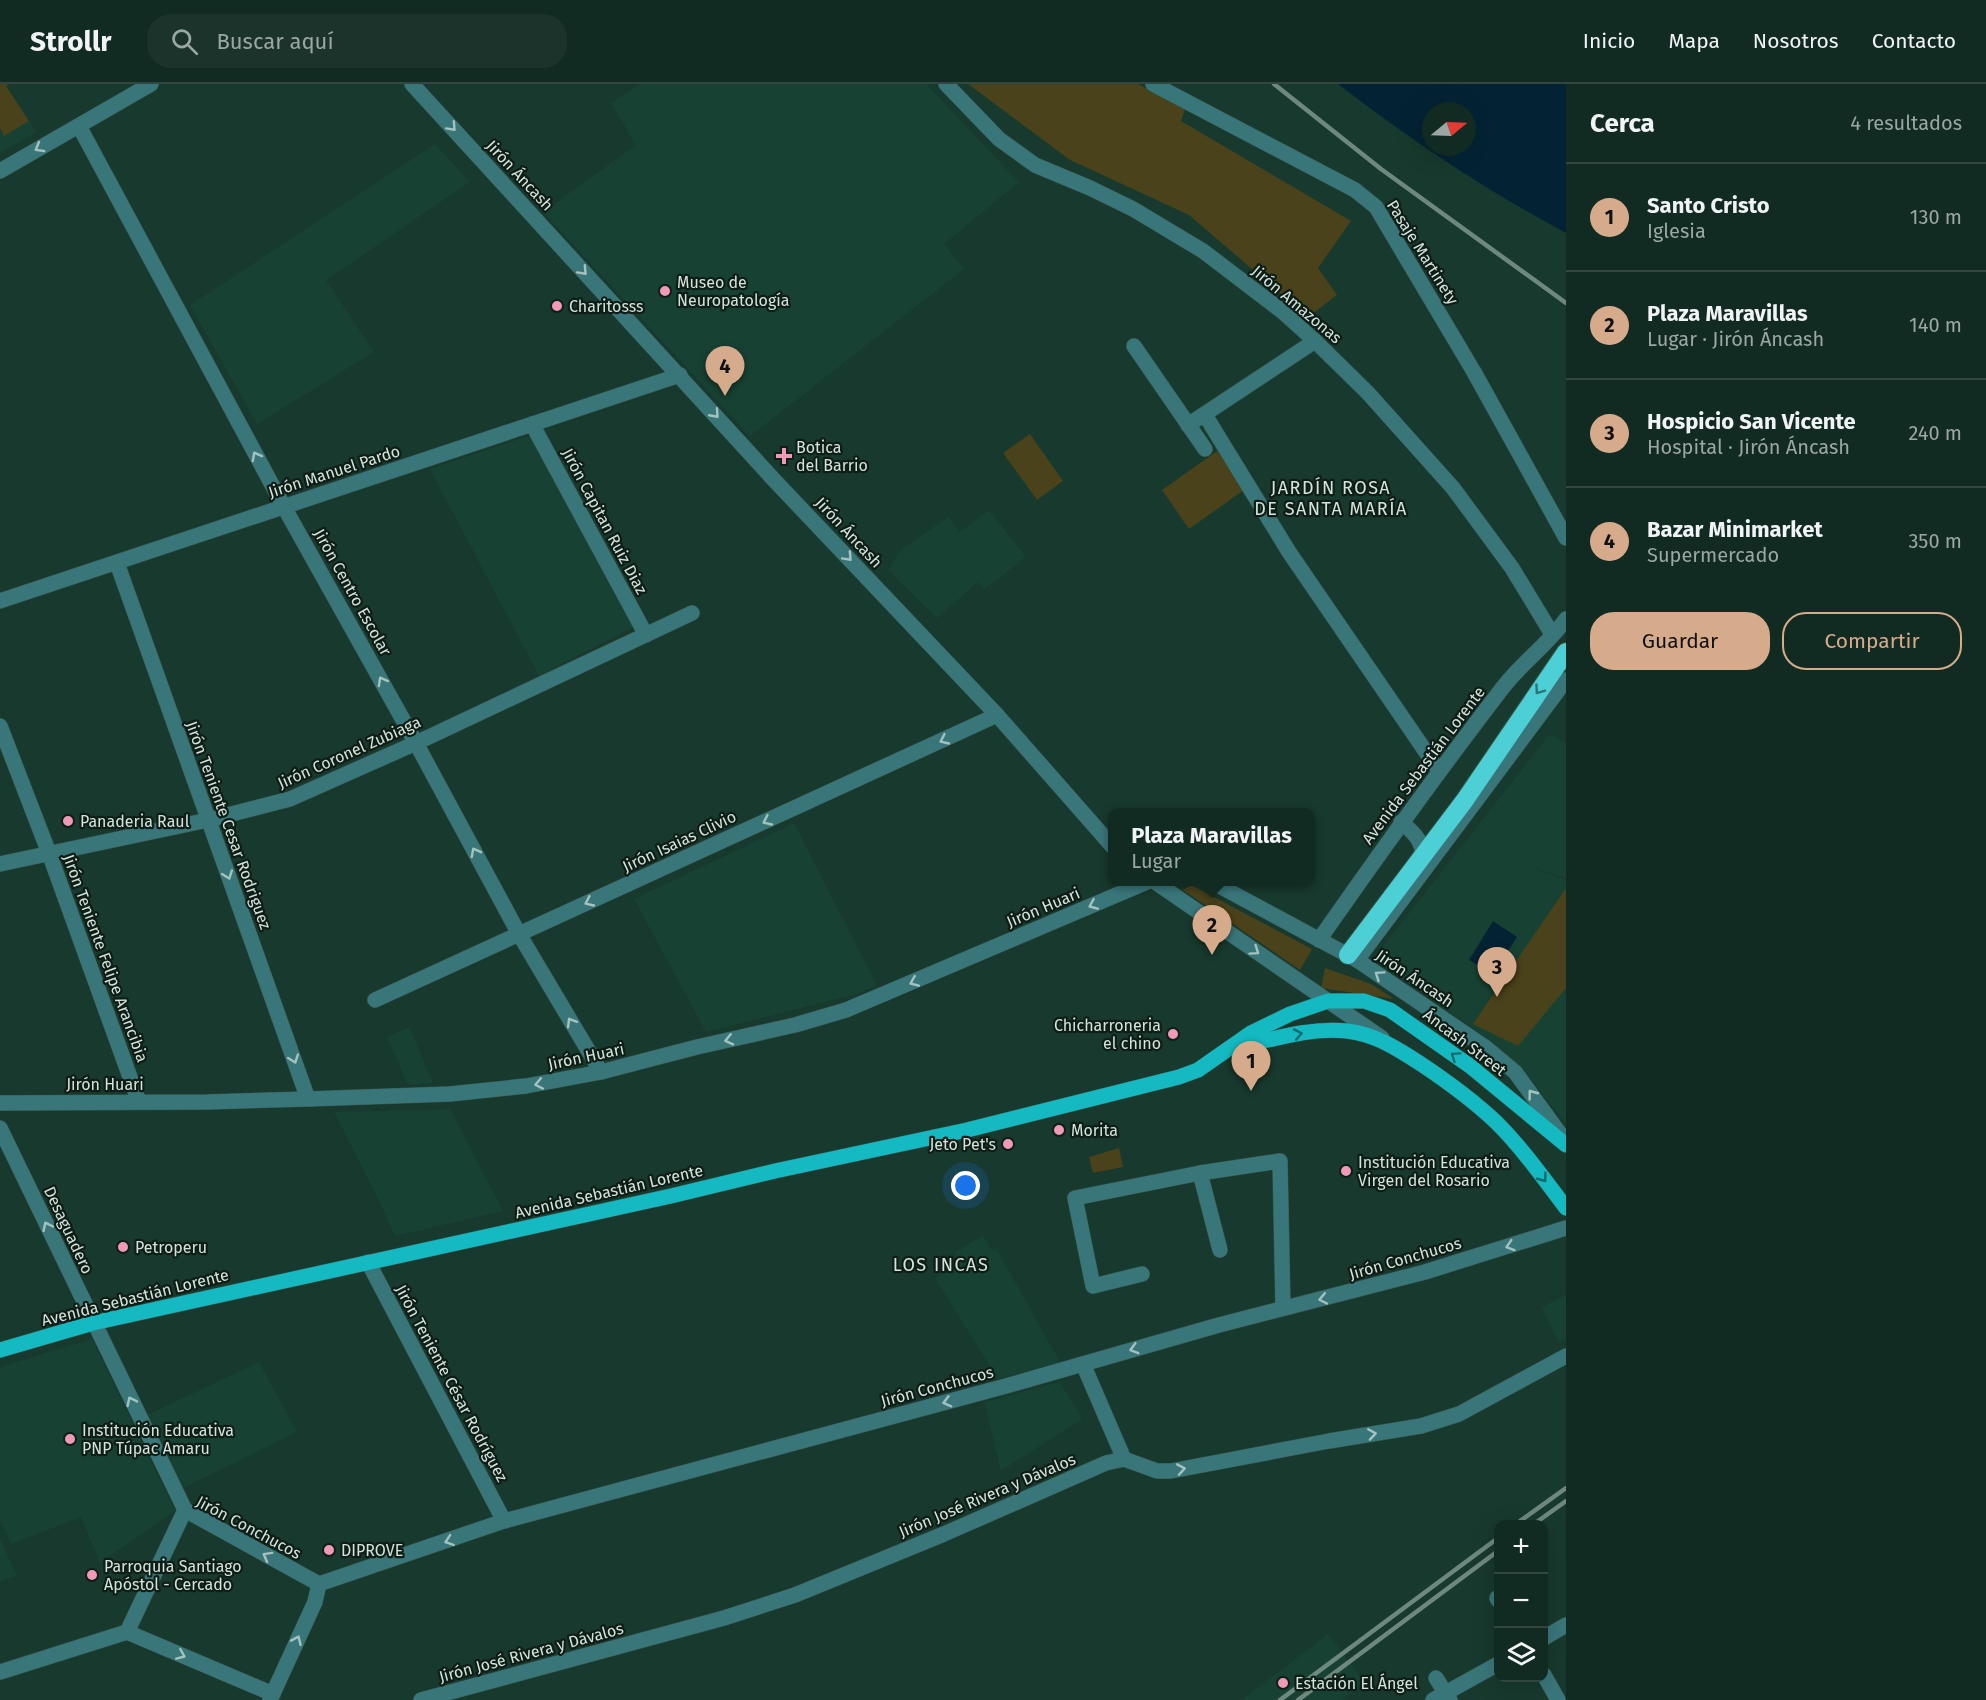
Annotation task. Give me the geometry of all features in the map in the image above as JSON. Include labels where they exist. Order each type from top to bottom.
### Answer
[{"type":"highway","points":[[1352,958],[1424,861],[1566,652]]},
{"type":"main road","name":"Avenida Sebastián Lorente","points":[[0,1350],[93,1323],[967,1130],[1179,1077],[1198,1070],[1220,1052],[1251,1033],[1290,1014],[1328,1001]]},
{"type":"main road","name":"Áncash Street","points":[[1328,1001],[1364,1001],[1390,1010],[1470,1066],[1566,1143]]},
{"type":"main road","name":"Avenida Sebastián Lorente","points":[[1220,1052],[1290,1036],[1332,1030],[1361,1033],[1390,1043]]},
{"type":"main road","points":[[1390,1043],[1455,1087],[1497,1124],[1526,1156],[1566,1208]]},
{"type":"street","points":[[0,171],[152,84]]},
{"type":"street","name":"Jirón Áncash","points":[[412,84],[783,489],[997,715],[1108,841]]},
{"type":"street","name":"Jirón Amazonas","points":[[946,84],[999,139],[1035,165],[1133,209],[1203,251],[1283,312],[1315,341],[1362,386],[1453,488],[1512,568],[1552,634]]},
{"type":"street","name":"Pasaje Martinety","points":[[1153,84],[1355,190],[1376,207],[1474,372],[1566,538]]},
{"type":"street","name":"Jirón Centro Escolar","points":[[79,126],[284,507],[416,743],[519,934],[601,1072]]},
{"type":"street","points":[[1188,425],[1315,341]]},
{"type":"street","points":[[1134,346],[1204,448]]},
{"type":"street","name":"Jirón Manuel Pardo","points":[[0,602],[680,375]]},
{"type":"street","points":[[1205,415],[1289,552],[1439,771]]},
{"type":"street","name":"Jirón Capitan Ruiz Diaz","points":[[532,424],[646,635]]},
{"type":"street","name":"Jirón Teniente Cesar Rodriguez","points":[[117,563],[308,1099]]},
{"type":"street","name":"Jirón Coronel Zubiaga","points":[[0,864],[208,820],[290,799],[693,614]]},
{"type":"street","name":"Avenida Sebastián Lorente","points":[[1319,940],[1401,822],[1515,672],[1566,619]]},
{"type":"street","points":[[1424,861],[1566,680]]},
{"type":"street","name":"Jirón Isaias Clivio","points":[[375,1000],[997,715]]},
{"type":"street","name":"Jirón Teniente Felipe Arancibia","points":[[0,726],[49,853],[139,1102]]},
{"type":"street","points":[[1401,822],[1417,835],[1422,843],[1424,861]]},
{"type":"street","name":"Jirón Huari","points":[[0,1103],[308,1099],[450,1094],[526,1086],[601,1072],[795,1025],[846,1010],[1138,886]]},
{"type":"street","points":[[1161,886],[1390,1043]]},
{"type":"street","name":"Jirón Áncash","points":[[1219,886],[1352,958],[1485,1047],[1515,1072],[1566,1143]]},
{"type":"street","name":"Desaguadero","points":[[0,1128],[184,1510]]},
{"type":"street","points":[[1142,1274],[1093,1286],[1075,1198],[1200,1173],[1280,1161],[1283,1308]]},
{"type":"street","points":[[1200,1173],[1220,1250]]},
{"type":"street","name":"Jirón Conchucos","points":[[127,1632],[184,1510],[319,1584],[504,1521],[1283,1308],[1425,1272],[1566,1228]]},
{"type":"street","name":"Jirón Teniente César Rodríguez","points":[[368,1262],[504,1521]]},
{"type":"street","points":[[1083,1364],[1124,1459],[1157,1471],[1171,1471],[1421,1426],[1459,1414],[1566,1356]]},
{"type":"street","name":"Jirón José Rivera y Dávalos","points":[[421,1700],[478,1693],[795,1595],[944,1534],[1106,1463],[1124,1459]]},
{"type":"street","points":[[0,1672],[127,1632],[272,1697],[315,1602],[319,1584]]},
{"type":"street","points":[[1548,1636],[1566,1625]]},
{"type":"street","points":[[1437,1678],[1443,1698],[1494,1666]]},
{"type":"street","points":[[1548,1682],[1558,1700]]},
{"type":"shaded area","points":[[0,84],[9,84],[6,86],[36,132],[0,153]]},
{"type":"shaded area","points":[[0,84],[9,84],[6,86],[29,121],[4,136],[0,128]]},
{"type":"shaded area","points":[[640,84],[926,84],[1019,182],[944,244],[964,269],[750,436],[543,212],[636,145],[611,103]]},
{"type":"shaded area","points":[[968,84],[1138,84],[1185,109],[1181,121],[1351,221],[1318,268],[1337,295],[1308,317],[1189,215],[1070,160]]},
{"type":"shaded area","points":[[435,144],[470,182],[326,280],[374,352],[257,424],[190,305]]},
{"type":"shaded area","points":[[1030,434],[1063,481],[1037,500],[1003,453]]},
{"type":"shaded area","points":[[532,435],[635,626],[539,676],[430,469]]},
{"type":"shaded area","points":[[1217,451],[1244,490],[1189,529],[1162,490]]},
{"type":"shaded area","points":[[989,510],[1026,557],[984,590],[978,582],[937,618],[888,570],[901,550],[948,517],[960,532]]},
{"type":"shaded area","points":[[1549,735],[1566,742],[1566,878],[1525,865],[1566,880],[1566,1124],[1519,1065],[1483,1035],[1373,959]]},
{"type":"shaded area","points":[[794,823],[877,986],[849,996],[706,1032],[634,899]]},
{"type":"shaded area","points":[[1193,886],[1312,949],[1300,970],[1183,890]]},
{"type":"shaded area","points":[[1566,888],[1566,988],[1518,1046],[1473,1024]]},
{"type":"shaded area","points":[[1325,968],[1371,984],[1394,999],[1321,988]]},
{"type":"shaded area","points":[[409,1027],[433,1083],[408,1085],[387,1037]]},
{"type":"shaded area","points":[[450,1109],[503,1211],[395,1236],[334,1112]]},
{"type":"shaded area","points":[[1119,1148],[1123,1167],[1093,1173],[1089,1157]]},
{"type":"shaded area","points":[[983,1235],[991,1250],[996,1248],[1060,1362],[998,1379],[935,1278],[960,1264],[954,1253]]},
{"type":"shaded area","points":[[1566,1295],[1566,1339],[1559,1342],[1542,1307]]},
{"type":"shaded area","name":"Institución Educativa PNP Túpac Amaru","points":[[92,1339],[175,1511],[100,1563],[81,1517],[11,1544],[0,1519],[0,1367]]},
{"type":"shaded area","points":[[259,1362],[297,1432],[181,1489],[145,1416]]},
{"type":"shaded area","points":[[1060,1382],[1082,1419],[1001,1471],[984,1402]]},
{"type":"shaded area","points":[[0,1538],[17,1576],[0,1581]]},
{"type":"shaded area","points":[[1328,1634],[1365,1683],[1342,1700],[1242,1700]]},
{"type":"water","points":[[1338,84],[1566,84],[1566,233],[1477,182],[1438,156],[1476,156],[1476,102],[1422,102],[1421,145]]},
{"type":"water","points":[[1493,921],[1517,937],[1493,975],[1469,960]]},
{"type":"railway","points":[[1274,84],[1381,169],[1566,303]]},
{"type":"railway","points":[[1522,1520],[1566,1488]]},
{"type":"railway","points":[[1540,1520],[1566,1501]]},
{"type":"railway","points":[[1280,1700],[1494,1541]]},
{"type":"railway","points":[[1298,1700],[1494,1554]]},
{"type":"place","name":"Museo de Neuropatología","points":[[665,291]]},
{"type":"place","name":"Charitosss","points":[[557,306]]},
{"type":"place","name":"Bazar Minimarket","points":[[725,396]]},
{"type":"place","name":"Botica del Barrio","points":[[784,456]]},
{"type":"place","name":"Panaderia Raul","points":[[68,821]]},
{"type":"place","name":"Plaza Maravillas","points":[[1212,955]]},
{"type":"place","name":"Hospicio San Vicente","points":[[1497,997]]},
{"type":"place","name":"Chicharroneria el chino","points":[[1173,1034]]},
{"type":"place","name":"Santo Cristo","points":[[1251,1091]]},
{"type":"place","name":"Morita","points":[[1059,1130]]},
{"type":"place","name":"Jeto Pet's","points":[[1008,1144]]},
{"type":"place","name":"Institución Educativa Virgen del Rosario","points":[[1346,1171]]},
{"type":"place","name":"Petroperu","points":[[123,1247]]},
{"type":"place","name":"Institución Educativa PNP Túpac Amaru","points":[[70,1439]]},
{"type":"place","name":"DIPROVE","points":[[329,1550]]},
{"type":"place","name":"Parroquia Santiago Apóstol - Cercado","points":[[92,1575]]},
{"type":"place","name":"Estación El Ángel","points":[[1283,1683]]},
{"type":"district","name":"JARDÍN ROSA DE SANTA MARÍA","points":[[1331,498]]},
{"type":"district","name":"LOS INCAS","points":[[941,1265]]}]
